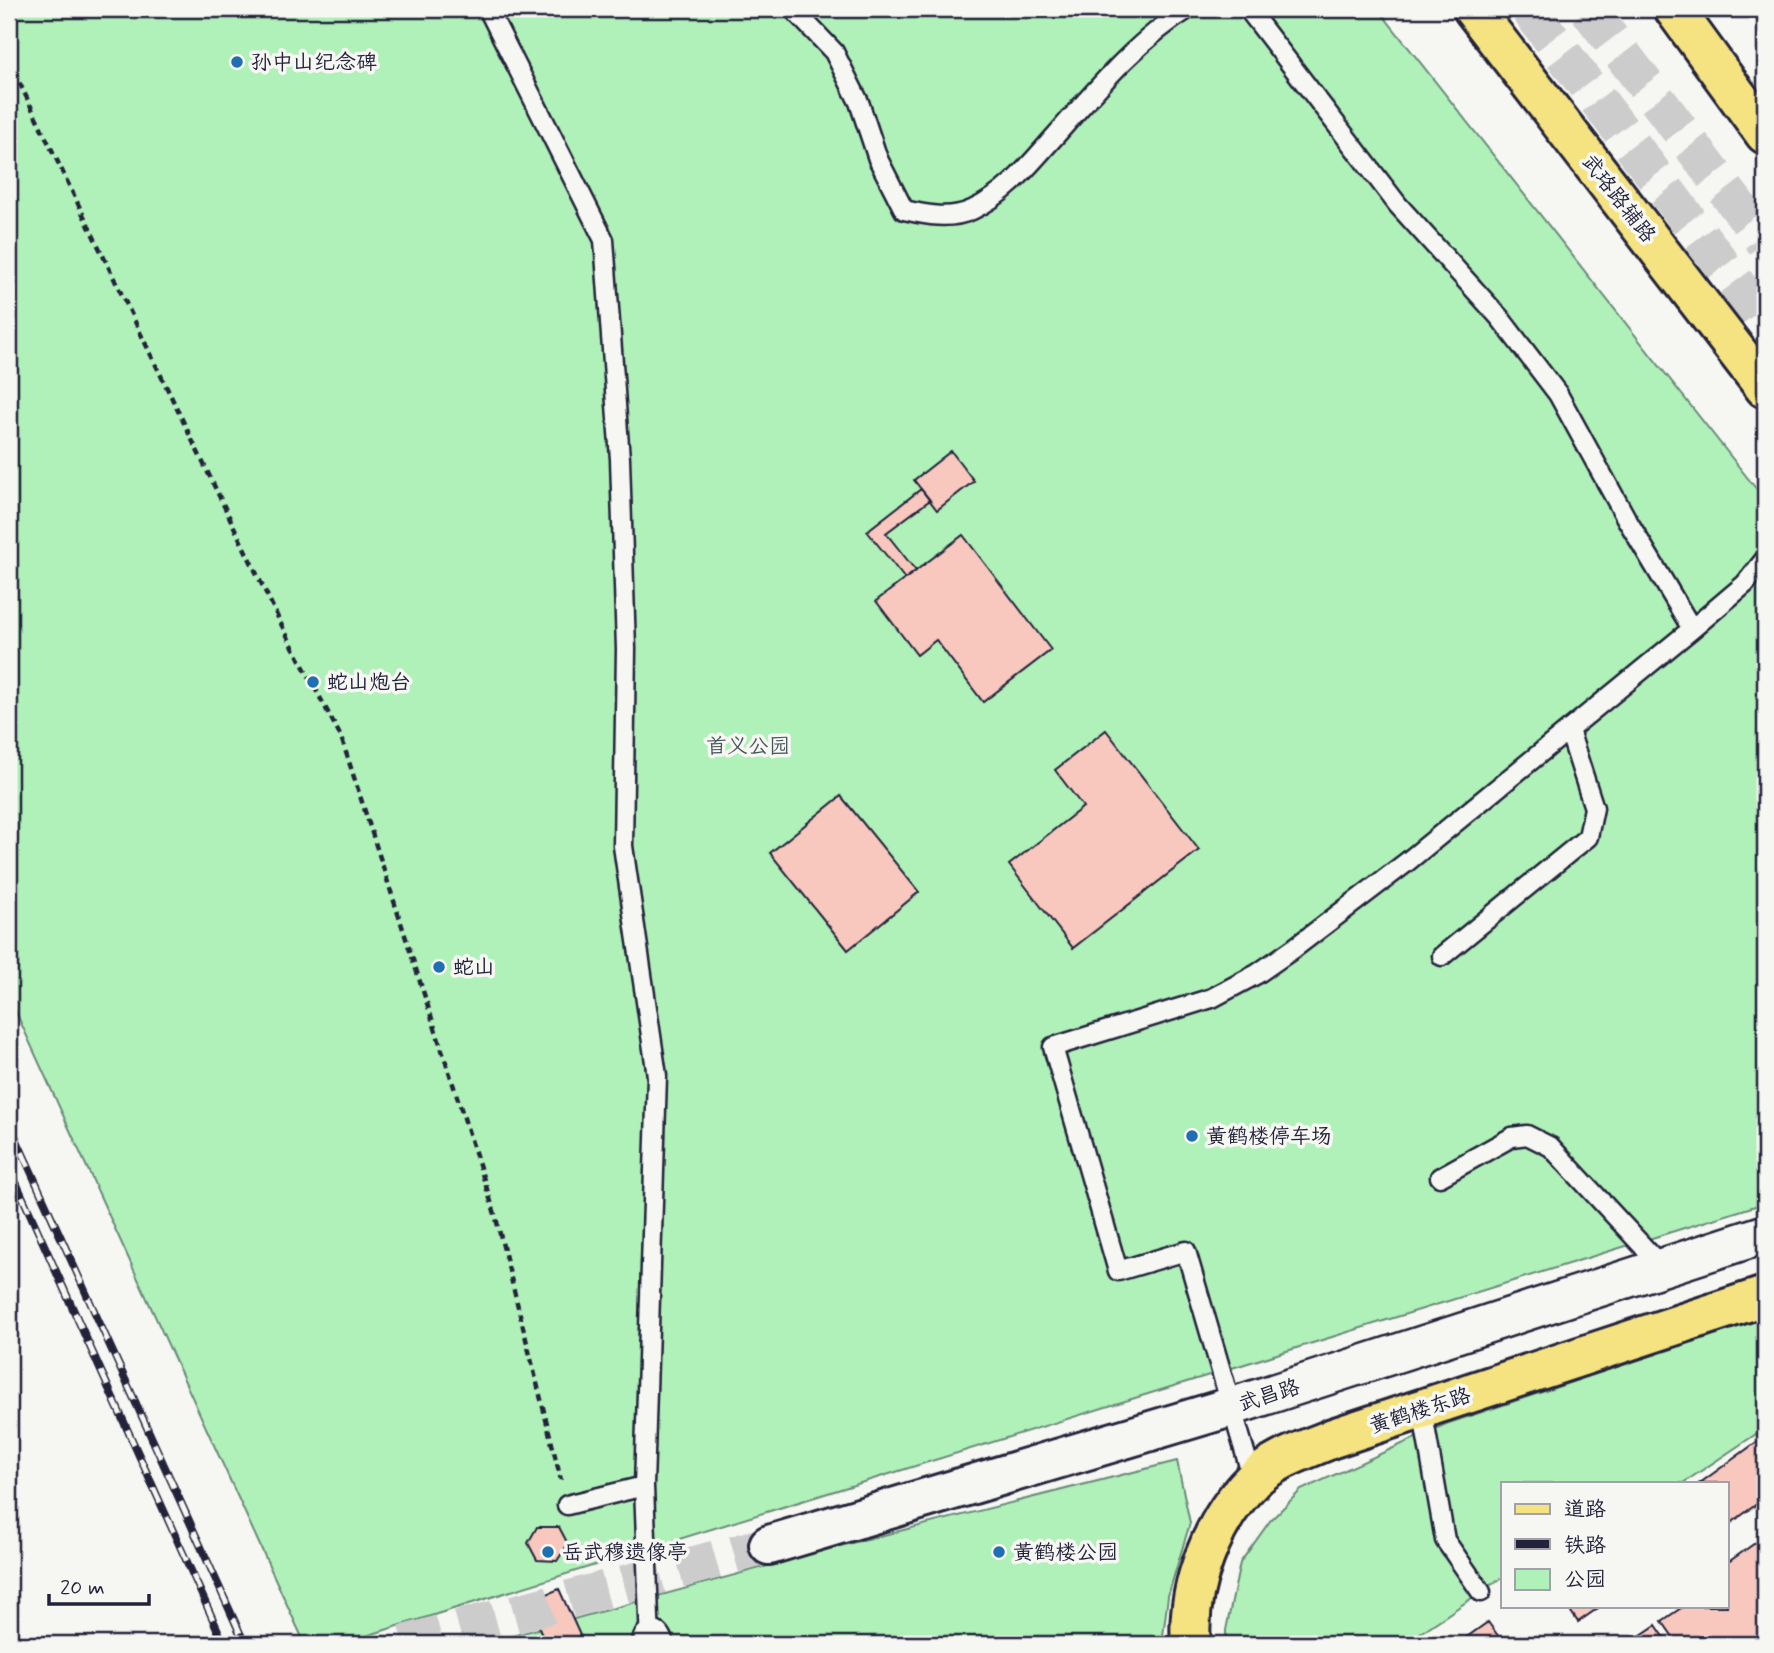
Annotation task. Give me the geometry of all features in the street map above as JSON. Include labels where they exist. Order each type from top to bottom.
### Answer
[{"type":"main road","name":"武珞路辅路","points":[[1472,9],[1765,388]]},
{"type":"main road","points":[[1674,9],[1765,134]]},
{"type":"main road","name":"黄鹤楼东路","points":[[1191,1644],[1189,1621],[1197,1580],[1230,1508],[1253,1480],[1285,1459],[1333,1438],[1765,1296]]},
{"type":"street","name":"武昌路","points":[[769,1545],[1231,1407],[1765,1234]]},
{"type":"lane","points":[[488,9],[604,240],[620,459],[626,649],[623,846],[657,1076],[644,1486],[652,1643]]},
{"type":"lane","points":[[793,9],[834,52],[859,102],[878,159],[904,210],[935,217],[970,211],[1006,190],[1102,83],[1174,18],[1188,9]]},
{"type":"lane","points":[[1248,9],[1398,205],[1500,318],[1558,394],[1692,629]]},
{"type":"lane","points":[[1253,1480],[1186,1251],[1118,1271],[1053,1047],[1212,998],[1257,974],[1407,862],[1569,730],[1745,584],[1765,559]]},
{"type":"lane","points":[[1442,956],[1588,838],[1594,808],[1569,730]]},
{"type":"lane","points":[[1440,1177],[1512,1137],[1527,1135],[1551,1147],[1662,1267]]},
{"type":"lane","points":[[1422,1409],[1445,1540],[1481,1592]]},
{"type":"lane","points":[[567,1505],[644,1486]]},
{"type":"path","points":[[9,61],[281,624],[341,737],[495,1214],[567,1505]]},
{"type":"green space","name":"首义公园","points":[[9,9],[1378,9],[1765,500],[1765,1203],[340,1644],[305,1644],[9,997]]},
{"type":"green space","points":[[1765,1318],[1765,1428],[1684,1482],[1501,1482],[1501,1578],[1404,1644],[1226,1644],[1226,1630],[1240,1563],[1270,1521],[1301,1490],[1446,1424]]},
{"type":"green space","name":"黄鹤楼公园","points":[[1177,1461],[1190,1523],[1168,1596],[1162,1644],[483,1644],[844,1545]]},
{"type":"building","points":[[951,451],[974,481],[937,510],[914,480]]},
{"type":"building","points":[[921,489],[930,500],[886,533],[916,571],[905,579],[867,531]]},
{"type":"building","points":[[963,535],[1051,650],[983,702],[936,640],[917,655],[876,601]]},
{"type":"building","points":[[1106,730],[1199,850],[1073,948],[1009,865],[1083,807],[1055,770]]},
{"type":"building","points":[[841,796],[919,892],[848,950],[770,853]]},
{"type":"building","points":[[1765,1436],[1765,1498],[1728,1525],[1728,1482],[1701,1482]]},
{"type":"building","name":"岳武穆遗像亭","points":[[537,1527],[559,1527],[568,1544],[557,1561],[537,1560],[528,1543]]},
{"type":"building","points":[[1765,1536],[1765,1644],[1760,1644],[1755,1637],[1745,1644],[1678,1644],[1662,1621],[1681,1608],[1728,1608],[1728,1562]]},
{"type":"building","points":[[559,1589],[584,1644],[546,1644],[528,1602]]},
{"type":"building","points":[[1568,1608],[1598,1608],[1578,1622]]},
{"type":"building","points":[[1488,1622],[1504,1644],[1457,1644]]},
{"type":"building","points":[[1656,1625],[1669,1644],[1631,1642]]},
{"type":"tunnel","points":[[1529,9],[1765,322]]},
{"type":"tunnel","points":[[1588,9],[1765,242]]},
{"type":"tunnel","points":[[404,1644],[769,1545]]},
{"type":"railway","points":[[9,1123],[245,1644]]},
{"type":"railway","points":[[9,1167],[224,1644]]},
{"type":"place","name":"孙中山纪念碑","points":[[237,62]]},
{"type":"place","name":"蛇山炮台","points":[[313,682]]},
{"type":"place","name":"蛇山","points":[[439,967]]},
{"type":"place","name":"黄鹤楼停车场","points":[[1192,1136]]},
{"type":"place","name":"岳武穆遗像亭","points":[[548,1552]]},
{"type":"place","name":"黄鹤楼公园","points":[[999,1552]]}]
